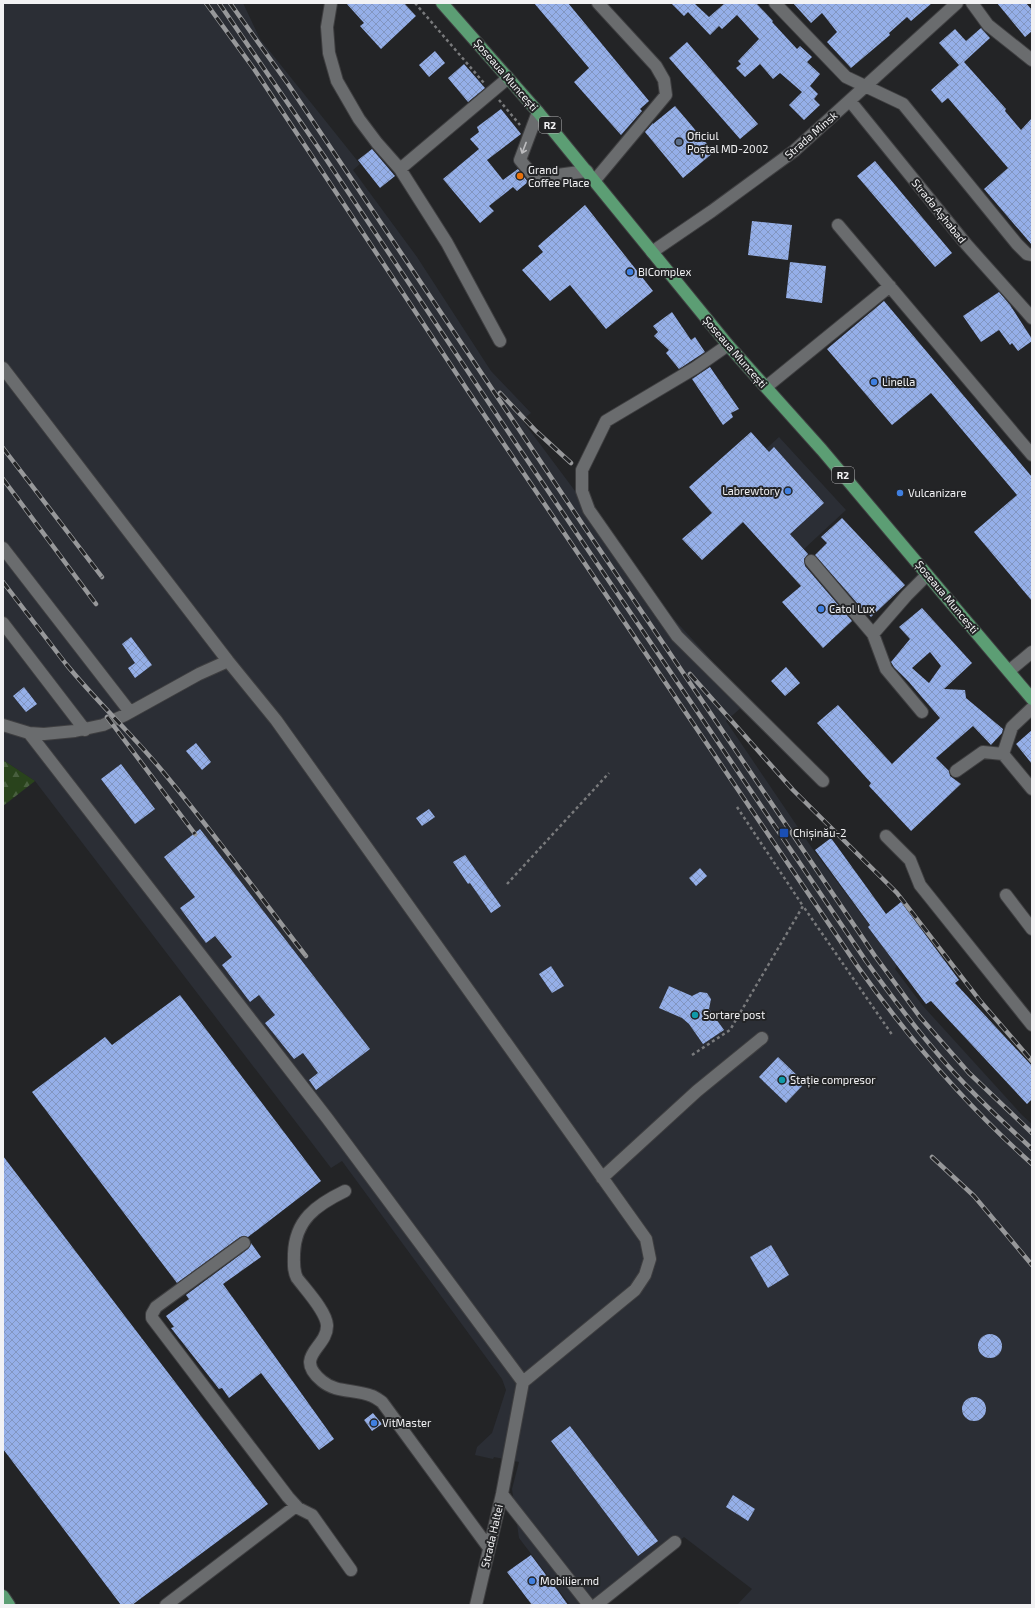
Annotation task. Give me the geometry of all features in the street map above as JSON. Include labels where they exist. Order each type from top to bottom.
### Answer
[{"type":"main road","name":"Șoseaua Muncești","points":[[442,3],[538,112],[595,180],[728,345],[822,450],[1032,699]]},
{"type":"main road","points":[[3,1596],[9,1605]]},
{"type":"street","points":[[331,3],[327,27],[328,53],[337,81],[359,119],[377,143],[400,169],[447,243],[500,340]]},
{"type":"street","points":[[595,180],[666,94],[664,80],[656,66],[598,3]]},
{"type":"street","points":[[775,3],[846,77],[864,87],[903,104],[1018,244],[1027,254],[1032,255]]},
{"type":"street","name":"Strada Minsk","points":[[652,252],[712,211],[794,151],[957,3]]},
{"type":"street","points":[[972,3],[988,25],[1032,60]]},
{"type":"street","points":[[400,169],[508,78]]},
{"type":"street","name":"Strada Așhabad","points":[[850,101],[966,244],[1032,318]]},
{"type":"street","points":[[538,112],[520,160],[534,178],[587,171]]},
{"type":"street","points":[[838,225],[1032,455]]},
{"type":"street","points":[[766,387],[890,286]]},
{"type":"street","points":[[728,345],[695,368],[606,421],[582,470],[582,491],[589,510],[678,636],[823,781]]},
{"type":"street","points":[[3,368],[228,661],[276,720],[646,1239],[650,1259],[645,1275],[635,1290],[524,1382],[327,1118],[29,733]]},
{"type":"street","points":[[3,548],[130,712]]},
{"type":"street","points":[[812,561],[873,634],[886,669],[922,712]]},
{"type":"street","points":[[873,634],[927,574]]},
{"type":"street","points":[[3,623],[84,730]]},
{"type":"street","points":[[1009,671],[1032,652]]},
{"type":"street","points":[[3,725],[29,733],[58,733],[84,730],[111,722],[199,674],[228,661]]},
{"type":"street","points":[[1003,754],[1012,727],[1032,708]]},
{"type":"street","points":[[956,771],[984,752],[1003,754],[1032,789]]},
{"type":"street","points":[[886,836],[910,860],[920,885],[1032,1024]]},
{"type":"street","points":[[1006,895],[1032,929]]},
{"type":"street","points":[[602,1178],[697,1091],[762,1038]]},
{"type":"street","points":[[345,1191],[330,1198],[302,1223],[298,1230],[294,1246],[294,1271],[297,1278],[325,1316],[327,1325],[325,1336],[310,1356],[310,1365],[322,1381],[334,1388],[373,1396],[382,1402],[489,1548]]},
{"type":"street","points":[[244,1243],[156,1307],[152,1314],[152,1318],[296,1506],[312,1515],[351,1570]]},
{"type":"street","name":"Strada Haltei","points":[[476,1605],[502,1494],[524,1382]]},
{"type":"street","points":[[502,1494],[589,1605]]},
{"type":"street","points":[[166,1605],[296,1506]]},
{"type":"street","points":[[596,1605],[675,1542]]},
{"type":"path","points":[[415,3],[529,135]]},
{"type":"path","points":[[507,884],[609,773]]},
{"type":"path","points":[[737,807],[893,1036]]},
{"type":"path","points":[[692,1055],[730,1030],[803,906]]},
{"type":"shaded area","points":[[3,3],[243,3],[260,39],[360,164],[353,170],[417,257],[491,371],[531,413],[522,420],[658,602],[705,653],[747,702],[726,721],[814,851],[898,963],[895,969],[923,1006],[1022,1115],[1032,1124],[1032,1605],[737,1605],[752,1589],[684,1537],[603,1605],[570,1605],[519,1538],[512,1489],[519,1462],[475,1455],[477,1447],[492,1433],[506,1390],[502,1379],[342,1161],[331,1168],[35,781],[3,760]]},
{"type":"shaded area","points":[[779,437],[846,510],[804,549],[736,476]]},
{"type":"green space","points":[[3,760],[35,781],[3,806]]},
{"type":"building","points":[[346,3],[404,3],[416,16],[381,49],[360,26],[364,23]]},
{"type":"building","points":[[534,3],[568,3],[649,101],[640,109],[642,111],[621,135],[574,82],[589,68]]},
{"type":"building","points":[[671,3],[696,3],[695,4],[709,17],[725,3],[756,3],[797,49],[800,46],[812,57],[807,62],[820,74],[810,86],[818,94],[814,99],[820,105],[804,120],[789,105],[802,92],[780,73],[773,79],[760,64],[745,77],[736,68],[741,64],[738,61],[759,39],[737,15],[722,29],[719,26],[710,35],[688,12],[684,16]]},
{"type":"building","points":[[793,3],[932,3],[911,21],[907,17],[889,33],[890,35],[851,68],[827,42],[837,32],[822,13],[811,23]]},
{"type":"building","points":[[997,3],[1026,3],[1032,10],[1032,31],[1025,37]]},
{"type":"building","points":[[981,28],[990,38],[964,62],[1006,109],[1005,111],[1021,130],[1032,118],[1032,245],[984,189],[1008,168],[948,98],[942,103],[931,90],[959,65],[939,43],[955,29],[966,41]]},
{"type":"building","points":[[687,42],[758,124],[740,139],[669,58]]},
{"type":"building","points":[[435,51],[445,63],[429,77],[419,65]]},
{"type":"building","points":[[464,64],[485,88],[468,102],[448,78]]},
{"type":"building","name":"Oficiul Poștal MD-2002","points":[[675,106],[714,152],[683,178],[645,132],[653,123]]},
{"type":"building","points":[[501,109],[521,134],[487,160],[503,180],[518,169],[528,182],[517,191],[513,187],[489,206],[494,211],[480,223],[443,179],[479,149],[470,139],[479,132],[477,127]]},
{"type":"building","points":[[372,149],[395,176],[380,188],[358,160]]},
{"type":"building","points":[[875,161],[952,253],[935,267],[857,176]]},
{"type":"building","points":[[585,205],[653,291],[606,329],[570,285],[550,301],[522,270],[543,252],[538,246]]},
{"type":"building","points":[[752,221],[792,225],[788,260],[748,255]]},
{"type":"building","points":[[790,262],[826,266],[822,303],[786,298]]},
{"type":"building","points":[[999,292],[1010,305],[1032,339],[1032,341],[1018,351],[1012,343],[1010,345],[999,330],[981,342],[963,316]]},
{"type":"building","points":[[884,301],[1032,477],[1032,601],[974,532],[1017,495],[931,393],[892,425],[827,349]]},
{"type":"building","points":[[672,312],[691,340],[695,337],[705,352],[679,369],[666,353],[669,350],[654,336],[658,332],[653,326]]},
{"type":"building","points":[[710,367],[739,409],[731,413],[733,417],[723,425],[692,379]]},
{"type":"building","points":[[751,432],[769,452],[774,447],[824,503],[790,534],[808,554],[804,559],[805,566],[852,621],[823,648],[782,602],[801,586],[743,522],[702,560],[682,539],[712,513],[689,487]]},
{"type":"building","points":[[842,518],[905,585],[871,617],[815,555],[827,543],[821,537]]},
{"type":"building","points":[[922,608],[972,663],[944,689],[965,690],[966,698],[1003,729],[1002,733],[991,745],[973,726],[936,758],[949,771],[950,776],[961,784],[911,831],[869,786],[871,783],[817,723],[838,705],[892,764],[940,718],[891,662],[910,639],[899,627]],"holes":[[[930,652],[941,666],[929,683],[912,668]]]},
{"type":"building","points":[[131,637],[152,665],[135,678],[128,668],[135,663],[122,644]]},
{"type":"building","points":[[786,667],[800,683],[785,696],[771,681]]},
{"type":"building","points":[[24,687],[37,704],[26,712],[13,696]]},
{"type":"building","points":[[1032,730],[1032,764],[1016,744]]},
{"type":"building","points":[[196,743],[211,762],[202,770],[186,751]]},
{"type":"building","points":[[121,764],[155,809],[135,824],[101,779]]},
{"type":"building","points":[[429,809],[435,817],[422,826],[416,818]]},
{"type":"building","points":[[200,829],[370,1049],[316,1090],[309,1080],[318,1073],[303,1053],[294,1059],[265,1023],[275,1015],[259,995],[250,1002],[222,965],[232,957],[215,936],[206,943],[180,908],[195,897],[164,857]]},
{"type":"building","points":[[831,838],[886,914],[901,902],[959,980],[955,983],[1032,1066],[1032,1099],[1027,1104],[931,1001],[926,1004],[868,927],[870,925],[815,850]]},
{"type":"building","points":[[465,855],[501,906],[491,913],[453,862]]},
{"type":"building","points":[[700,868],[707,876],[696,886],[689,878]]},
{"type":"building","points":[[551,966],[564,986],[552,993],[539,974]]},
{"type":"building","name":"Sortare post","points":[[669,986],[692,996],[700,992],[707,993],[711,999],[709,1009],[724,1030],[703,1044],[689,1024],[682,1018],[659,1008]]},
{"type":"building","points":[[180,995],[321,1181],[248,1237],[240,1237],[177,1283],[32,1092],[105,1037],[112,1045]]},
{"type":"building","name":"Stație compresor","points":[[778,1057],[805,1083],[786,1103],[759,1077]]},
{"type":"building","points":[[3,1156],[268,1504],[132,1605],[121,1605],[3,1449]]},
{"type":"building","points":[[251,1243],[261,1257],[223,1284],[334,1439],[319,1450],[261,1373],[229,1398],[222,1388],[219,1389],[171,1328],[174,1327],[166,1316],[189,1299],[186,1295],[248,1249]]},
{"type":"building","points":[[771,1245],[789,1275],[768,1288],[750,1257]]},
{"type":"building","points":[[990,1334],[999,1337],[1002,1346],[999,1355],[990,1358],[981,1355],[978,1346],[981,1337]]},
{"type":"building","points":[[974,1397],[983,1400],[986,1409],[983,1418],[974,1421],[965,1418],[962,1409],[965,1400]]},
{"type":"building","points":[[373,1413],[382,1424],[372,1431],[364,1420]]},
{"type":"building","points":[[570,1426],[658,1541],[638,1556],[551,1441]]},
{"type":"building","points":[[733,1495],[755,1509],[748,1521],[726,1507]]},
{"type":"building","name":"Mobilier.md","points":[[531,1555],[568,1605],[532,1605],[507,1572]]},
{"type":"railway","points":[[206,3],[254,69],[468,391],[877,994],[897,1020],[961,1095],[1032,1164]]},
{"type":"railway","points":[[219,3],[324,156],[517,445],[866,961],[892,997],[948,1066],[1032,1149]]},
{"type":"railway","points":[[230,3],[288,84],[583,525],[875,956],[920,1017],[969,1073],[1032,1133]]},
{"type":"railway","points":[[500,393],[536,431],[571,463]]},
{"type":"railway","points":[[3,448],[102,577]]},
{"type":"railway","points":[[3,479],[96,604]]},
{"type":"railway","points":[[3,582],[69,668]]},
{"type":"railway","points":[[66,664],[164,773],[306,956]]},
{"type":"railway","points":[[690,674],[793,790],[897,893],[981,1002],[1032,1061]]},
{"type":"railway","points":[[107,717],[195,834]]},
{"type":"railway","points":[[932,1157],[974,1196],[1032,1265]]},
{"type":"place","name":"Oficiul Poștal MD-2002","points":[[679,142]]},
{"type":"place","name":"Grand Coffee Place","points":[[520,176]]},
{"type":"place","name":"BIComplex","points":[[630,272]]},
{"type":"place","name":"Linella","points":[[874,382]]},
{"type":"place","name":"Labrewtory","points":[[788,491]]},
{"type":"place","name":"Vulcanizare","points":[[900,493]]},
{"type":"place","name":"Catol Lux","points":[[821,609]]},
{"type":"place","name":"Chișinău-2","points":[[784,833]]},
{"type":"place","name":"Sortare post","points":[[695,1015]]},
{"type":"place","name":"Stație compresor","points":[[782,1080]]},
{"type":"place","name":"VitMaster","points":[[374,1423]]},
{"type":"place","name":"Mobilier.md","points":[[532,1581]]}]
